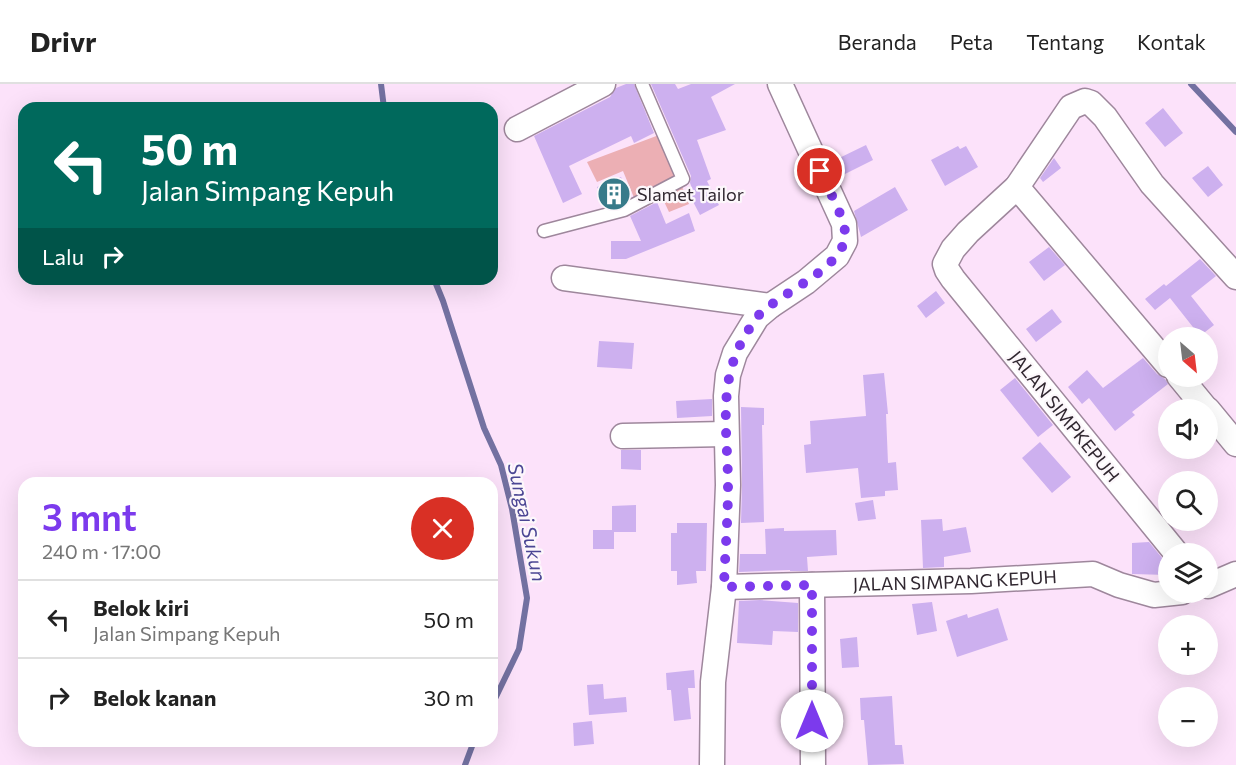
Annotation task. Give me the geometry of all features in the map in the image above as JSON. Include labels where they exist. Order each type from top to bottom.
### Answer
[{"type":"street","points":[[518,129],[603,84]]},
{"type":"street","points":[[712,765],[713,682],[724,587],[728,485],[726,396],[728,375],[735,353],[757,317],[806,282],[837,256],[846,241],[844,224],[780,84]]},
{"type":"street","points":[[1158,353],[1017,187],[1071,107],[1085,101],[1091,103],[1105,117],[1152,184],[1236,278]]},
{"type":"street","name":"JALAN SIMPKEPUH","points":[[1017,187],[953,249],[945,264],[947,270],[1168,543]]},
{"type":"street","points":[[564,278],[770,306]]},
{"type":"street","points":[[1188,387],[1198,399]]},
{"type":"street","points":[[1218,423],[1236,444]]},
{"type":"street","points":[[623,436],[726,434]]},
{"type":"street","name":"JALAN SIMPANG KEPUH","points":[[724,587],[971,581],[1093,574],[1119,585],[1158,595]]},
{"type":"street","points":[[1218,582],[1236,574]]},
{"type":"street","points":[[812,585],[813,765]]},
{"type":"lane","points":[[544,231],[624,210],[683,179],[642,84]]},
{"type":"shaded area","points":[[659,135],[678,178],[635,200],[623,171],[597,182],[587,162]]},
{"type":"shaded area","points":[[681,184],[689,204],[669,212],[661,195]]},
{"type":"building","points":[[634,84],[654,133],[634,143],[631,136],[569,166],[582,194],[563,203],[534,136],[610,97],[616,88]]},
{"type":"building","points":[[651,84],[675,84],[678,89],[691,84],[735,84],[711,97],[726,130],[697,140],[711,179],[707,181],[719,205],[700,215],[689,194],[693,191],[690,183],[691,176]]},
{"type":"building","points":[[1163,108],[1183,133],[1165,147],[1145,123]]},
{"type":"building","points":[[866,145],[873,160],[841,176],[833,161]]},
{"type":"building","points":[[958,146],[960,149],[966,146],[978,167],[945,186],[931,160]]},
{"type":"building","points":[[1054,158],[1061,168],[1043,182],[1040,178]]},
{"type":"building","points":[[1208,166],[1223,185],[1208,197],[1192,178]]},
{"type":"building","name":"Slamet Tailor","points":[[621,177],[630,197],[606,206],[597,187]]},
{"type":"building","points":[[895,187],[908,210],[861,237],[854,211]]},
{"type":"building","points":[[657,202],[666,224],[689,213],[695,231],[626,259],[611,259],[611,241],[641,241],[630,216]]},
{"type":"building","points":[[1049,247],[1065,265],[1044,281],[1029,262]]},
{"type":"building","points":[[1200,259],[1216,276],[1191,296],[1214,325],[1193,327],[1170,298],[1155,310],[1145,299],[1164,284],[1166,286]]},
{"type":"building","points":[[936,291],[945,303],[926,318],[917,306]]},
{"type":"building","points":[[1052,309],[1062,322],[1036,342],[1026,329]]},
{"type":"building","points":[[599,341],[634,343],[632,369],[597,367]]},
{"type":"building","points":[[1143,358],[1158,375],[1158,387],[1164,387],[1132,412],[1135,415],[1115,431],[1089,398],[1082,404],[1068,387],[1087,370],[1103,388]]},
{"type":"building","points":[[884,373],[888,414],[886,414],[888,463],[896,462],[898,490],[885,491],[885,496],[861,498],[858,468],[806,473],[804,445],[811,444],[810,421],[866,416],[863,375]]},
{"type":"building","points":[[1015,378],[1053,425],[1038,437],[1000,390]]},
{"type":"building","points":[[712,399],[712,416],[677,418],[676,401]]},
{"type":"building","points":[[741,407],[764,408],[764,425],[762,425],[764,522],[741,523]]},
{"type":"building","points":[[1040,442],[1071,477],[1052,493],[1022,458]]},
{"type":"building","points":[[621,450],[641,450],[641,470],[621,469]]},
{"type":"building","points":[[873,500],[876,519],[858,521],[855,503]]},
{"type":"building","points":[[636,505],[636,532],[614,532],[614,549],[593,549],[593,530],[612,530],[612,506]]},
{"type":"building","points":[[942,519],[943,531],[966,527],[971,552],[944,557],[944,567],[923,568],[921,520]]},
{"type":"building","points":[[677,523],[707,523],[706,571],[696,571],[697,583],[677,585],[677,571],[671,571],[671,533],[677,533]]},
{"type":"building","points":[[784,528],[784,531],[836,530],[837,555],[807,557],[808,571],[739,572],[740,554],[766,554],[765,529]]},
{"type":"building","points":[[1149,542],[1158,553],[1158,575],[1132,574],[1132,543]]},
{"type":"building","points":[[739,601],[798,603],[798,632],[773,631],[772,645],[737,643]]},
{"type":"building","points":[[932,602],[937,631],[917,635],[912,604]]},
{"type":"building","points":[[998,608],[1008,640],[957,657],[946,621],[967,614],[968,618]]},
{"type":"building","points":[[857,637],[859,667],[842,668],[840,639]]},
{"type":"building","points":[[694,670],[695,688],[688,688],[691,719],[674,721],[671,690],[667,690],[666,673]]},
{"type":"building","points":[[603,684],[604,699],[626,697],[627,712],[589,715],[587,685]]},
{"type":"building","points":[[892,696],[895,745],[902,745],[904,764],[868,765],[860,698]]},
{"type":"building","points":[[592,721],[594,744],[574,746],[573,723]]},
{"type":"waterway","name":"Sungai Sukun","points":[[381,84],[383,102]]},
{"type":"waterway","points":[[1191,84],[1236,132]]},
{"type":"waterway","name":"Sungai Sukun","points":[[436,285],[484,428],[501,465],[512,509],[527,598],[519,649],[498,693]]},
{"type":"waterway","name":"Sungai Sukun","points":[[465,765],[472,747]]},
{"type":"place","name":"Slamet Tailor","points":[[614,194]]},
{"type":"route","points":[[812,721],[812,585],[724,587],[728,485],[726,396],[728,375],[735,353],[757,317],[806,282],[837,256],[846,241],[844,224],[820,171]]}]
